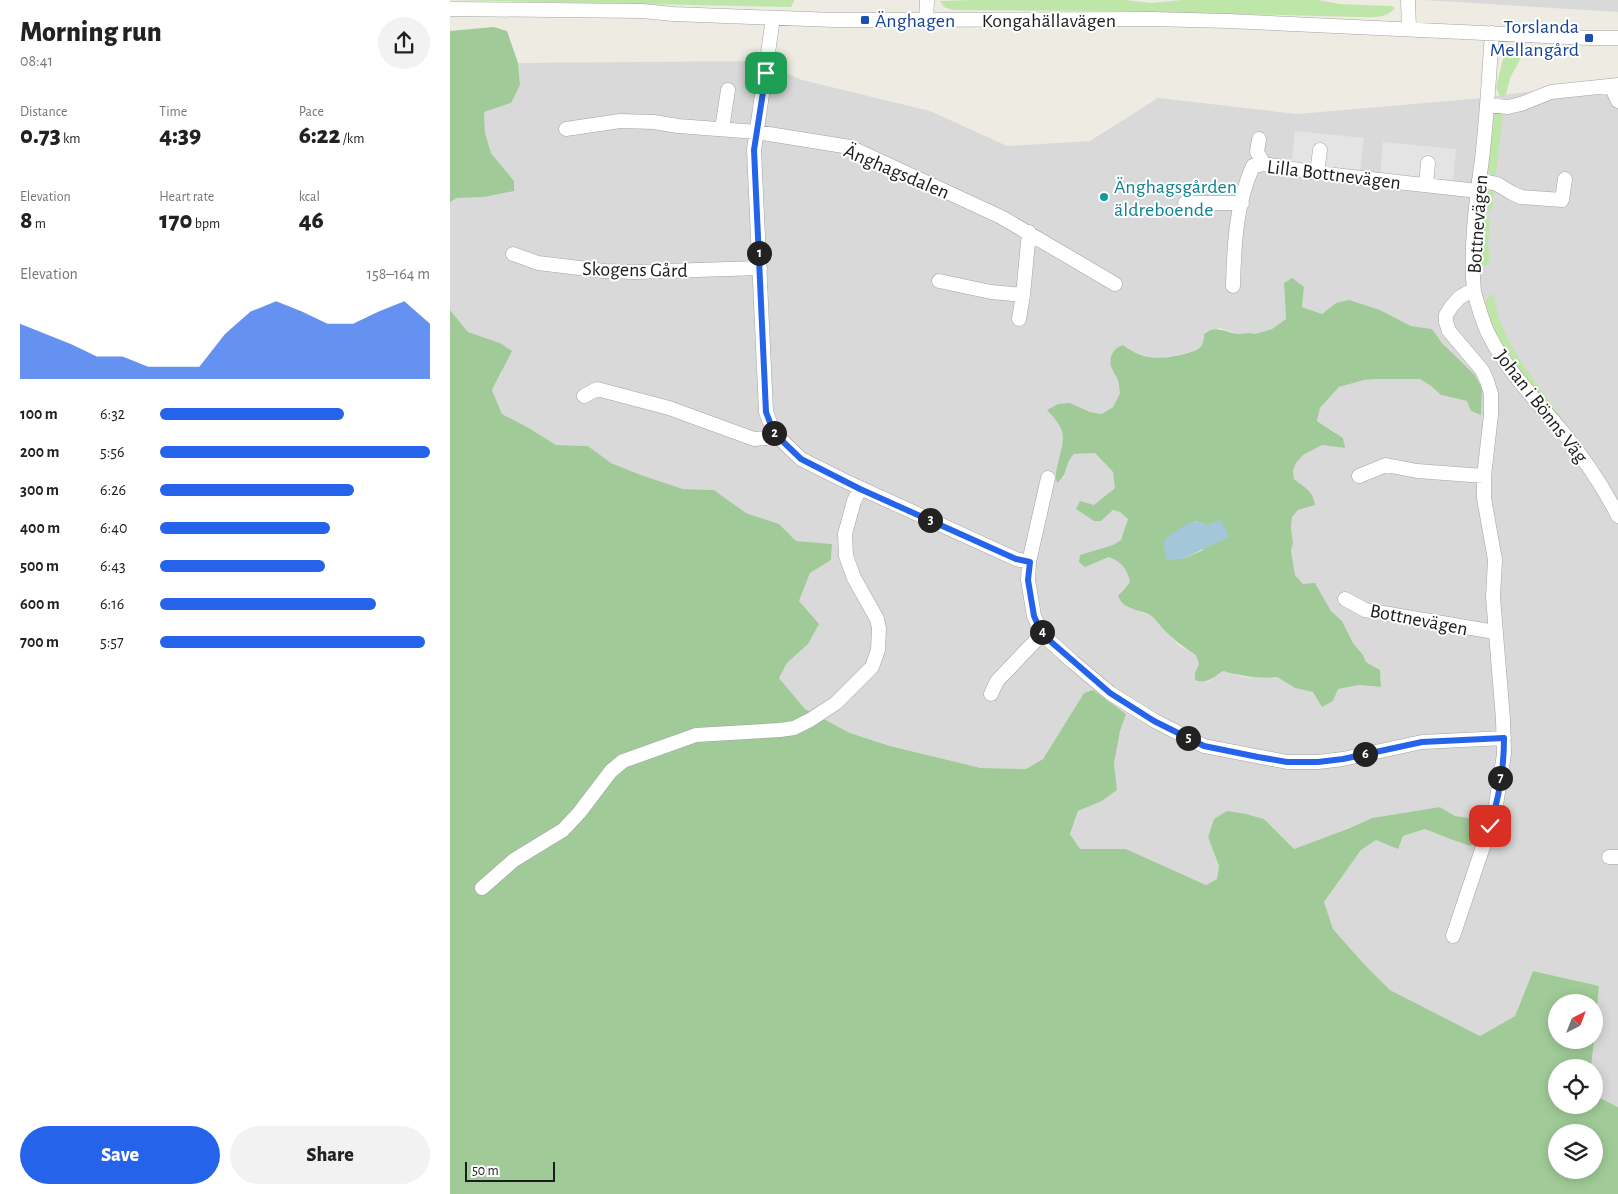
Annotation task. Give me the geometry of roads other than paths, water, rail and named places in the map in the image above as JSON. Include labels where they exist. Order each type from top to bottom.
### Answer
[{"type":"street","points":[[926,0],[926,21]]},
{"type":"street","points":[[1408,0],[1409,29]]},
{"type":"street","name":"Kongahällavägen","points":[[450,9],[642,11],[774,18],[926,21],[1152,19],[1618,38]]},
{"type":"street","points":[[774,18],[754,150],[766,412],[774,433],[801,459],[860,489],[1016,559],[1030,562]]},
{"type":"street","name":"Bottnevägen","points":[[1454,936],[1495,811],[1504,754],[1493,596],[1495,560],[1484,498],[1491,394],[1482,370],[1449,331],[1446,322],[1446,315],[1459,298],[1467,293],[1474,292],[1472,268],[1473,229],[1487,105],[1492,33]]},
{"type":"street","points":[[1487,105],[1508,107],[1551,92],[1614,86],[1618,101]]},
{"type":"street","points":[[722,129],[728,90]]},
{"type":"street","points":[[566,129],[620,121],[654,122],[678,126],[757,132]]},
{"type":"street","name":"Änghagsdalen","points":[[757,132],[850,147],[1029,232],[1115,284]]},
{"type":"street","points":[[1259,139],[1257,152],[1264,164]]},
{"type":"street","points":[[1318,174],[1320,150]]},
{"type":"street","points":[[1426,185],[1428,162]]},
{"type":"street","name":"Lilla Bottnevägen","points":[[1233,286],[1234,244],[1242,203],[1254,166],[1264,164],[1318,174],[1426,185],[1478,186],[1498,184],[1521,197],[1562,200],[1565,179]]},
{"type":"street","points":[[1184,203],[1242,203]]},
{"type":"street","points":[[1019,319],[1029,232]]},
{"type":"street","name":"Skogens Gård","points":[[513,254],[538,263],[604,271],[635,272],[760,268]]},
{"type":"street","points":[[939,281],[992,292],[1023,295]]},
{"type":"street","name":"Johan i Bönns Väg","points":[[1474,292],[1490,338],[1501,356],[1563,432],[1591,471],[1618,516]]},
{"type":"street","points":[[584,396],[597,389],[669,408],[754,440],[766,438],[774,433]]},
{"type":"street","points":[[1359,476],[1386,465],[1417,471],[1484,476]]},
{"type":"street","points":[[1048,478],[1030,562],[1028,580],[1034,616],[1042,634],[1110,693],[1154,721],[1204,746],[1287,762],[1318,762],[1343,759],[1422,742],[1504,738]]},
{"type":"street","points":[[482,888],[514,860],[564,830],[610,771],[623,761],[696,735],[794,728],[836,703],[872,668],[878,650],[880,628],[854,578],[846,556],[845,534],[854,501],[860,489]]},
{"type":"street","name":"Bottnevägen","points":[[1345,599],[1365,610],[1495,632]]},
{"type":"street","points":[[991,694],[997,681],[1042,634]]},
{"type":"water","points":[[1220,520],[1229,537],[1182,559],[1167,560],[1163,544],[1167,537],[1195,521],[1207,525]]},
{"type":"place","name":"Änghagen","points":[[865,20]]},
{"type":"place","name":"Torslanda Mellangård","points":[[1589,38]]},
{"type":"place","name":"Änghagsgården äldreboende","points":[[1104,197]]}]
